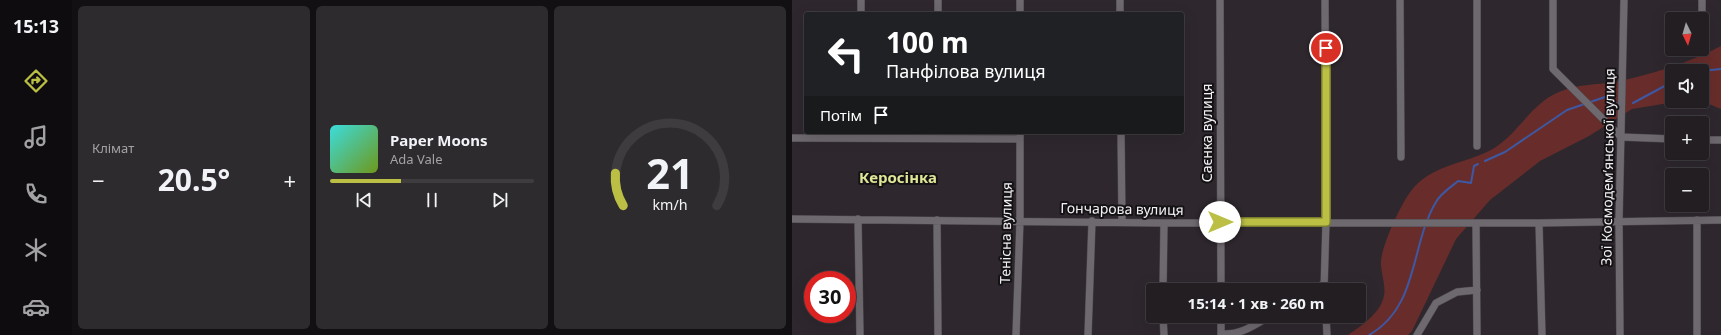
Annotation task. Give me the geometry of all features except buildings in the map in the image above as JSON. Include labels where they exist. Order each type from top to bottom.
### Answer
[{"type":"street","points":[[861,0],[861,12]]},
{"type":"street","points":[[938,0],[938,12]]},
{"type":"street","points":[[1020,0],[1020,12]]},
{"type":"street","points":[[1120,0],[1120,12]]},
{"type":"street","name":"Саєнка вулиця","points":[[1220,0],[1221,283]]},
{"type":"street","points":[[1323,283],[1326,222],[1325,0]]},
{"type":"street","points":[[1400,0],[1402,157]]},
{"type":"street","points":[[1477,0],[1477,146]]},
{"type":"street","points":[[1552,0],[1553,69],[1622,137],[1665,139]]},
{"type":"street","name":"Зої Космодем’янської вулиця","points":[[1620,335],[1619,221],[1624,0]]},
{"type":"street","points":[[1702,0],[1702,12]]},
{"type":"street","points":[[1121,134],[1122,222]]},
{"type":"street","points":[[792,138],[860,135],[1020,136]]},
{"type":"street","name":"Тенісна вулиця","points":[[1016,335],[1020,221],[1020,136]]},
{"type":"street","points":[[1709,140],[1721,140]]},
{"type":"street","name":"Гончарова вулиця","points":[[792,219],[1092,221],[1164,223],[1539,223],[1721,220]]},
{"type":"street","points":[[858,219],[860,335]]},
{"type":"street","points":[[937,220],[938,335]]},
{"type":"street","points":[[1696,220],[1697,335]]},
{"type":"street","points":[[1088,335],[1092,221]]},
{"type":"street","points":[[1163,283],[1164,223]]},
{"type":"street","points":[[1476,223],[1477,335]]},
{"type":"street","points":[[1539,223],[1542,335]]},
{"type":"street","points":[[1417,335],[1436,303],[1457,292],[1477,290]]},
{"type":"street","points":[[1163,323],[1164,335]]},
{"type":"street","points":[[1221,323],[1221,335],[1243,332],[1258,323]]},
{"type":"street","points":[[1326,323],[1327,335]]},
{"type":"shaded area","points":[[1721,46],[1721,109],[1709,104],[1709,64],[1679,64],[1699,56],[1709,56],[1709,52]]},
{"type":"shaded area","points":[[1665,69],[1665,104],[1632,109],[1589,136],[1540,161],[1490,200],[1456,239],[1412,331],[1408,335],[1348,335],[1366,323],[1366,321],[1375,314],[1382,302],[1384,288],[1381,263],[1384,246],[1402,205],[1419,182],[1438,170],[1491,150],[1509,136],[1540,104],[1559,92],[1580,86],[1615,82]]},
{"type":"waterway","points":[[1709,70],[1721,69]]},
{"type":"waterway","points":[[1633,103],[1665,86]]},
{"type":"waterway","points":[[1485,161],[1505,152],[1567,110],[1605,97],[1616,103]]},
{"type":"waterway","points":[[1369,335],[1385,323],[1397,308],[1412,274],[1428,219],[1438,199],[1458,181],[1471,183],[1474,166],[1478,164]]},
{"type":"district","name":"Керосінка","points":[[898,178]]},
{"type":"route","points":[[1220,222],[1326,222],[1326,48]]}]
